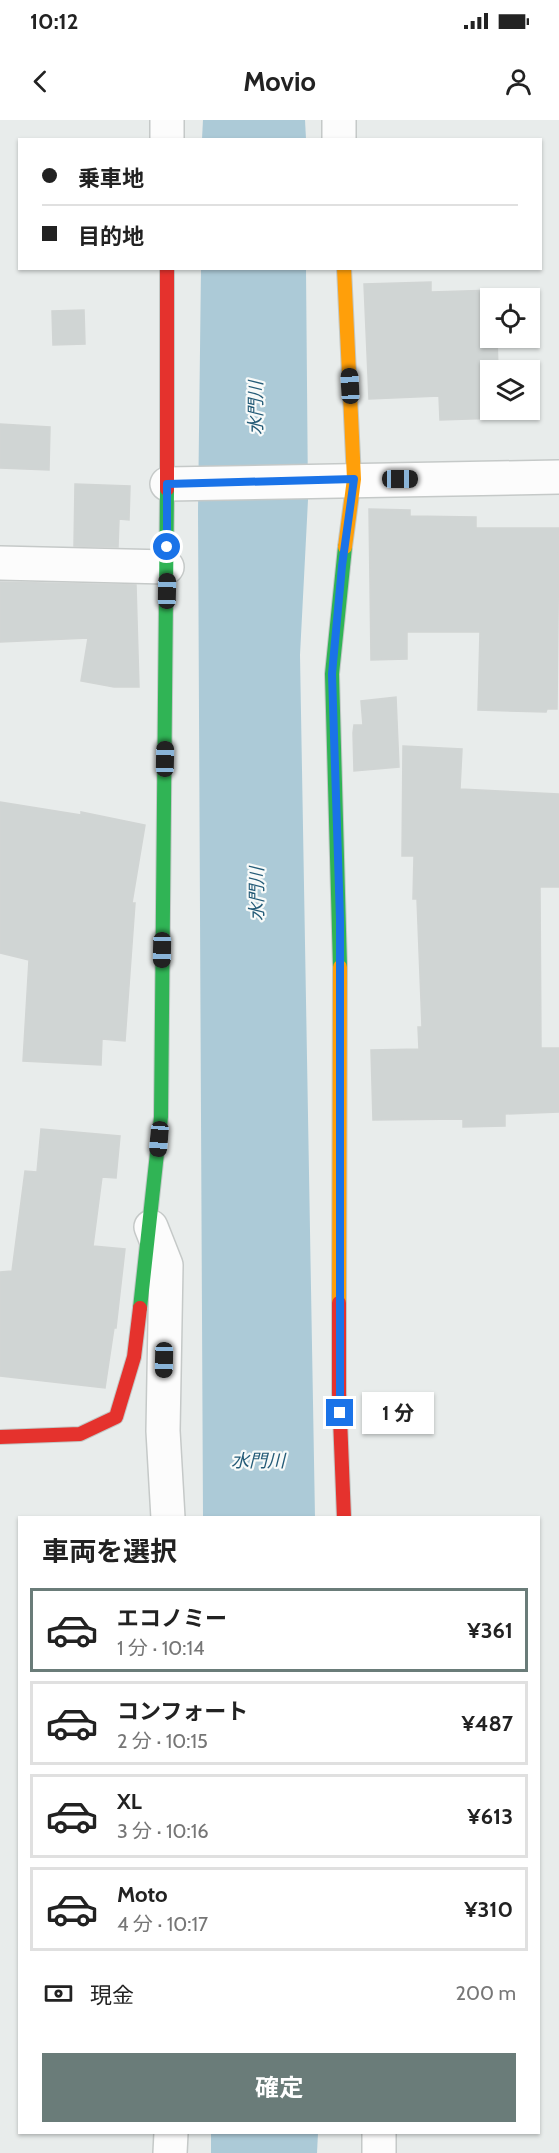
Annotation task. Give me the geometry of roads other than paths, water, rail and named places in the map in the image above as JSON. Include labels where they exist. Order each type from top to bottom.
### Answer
[{"type":"street","points":[[167,120],[167,138]]},
{"type":"street","points":[[339,120],[339,138]]},
{"type":"street","points":[[0,1437],[80,1434],[116,1417],[134,1357],[151,1227],[161,1116],[167,567],[180,484],[167,270]]},
{"type":"street","points":[[344,270],[354,479],[342,566],[332,674],[340,919],[339,1393],[344,1516]]},
{"type":"street","points":[[180,484],[559,477]]},
{"type":"street","points":[[0,563],[167,567]]},
{"type":"street","points":[[151,1227],[166,1265],[163,1431],[168,1516]]},
{"type":"street","points":[[170,2153],[171,2134]]},
{"type":"street","points":[[379,2134],[379,2153]]},
{"type":"water","points":[[203,120],[305,120],[306,138],[202,138]]},
{"type":"water","name":"水門川","points":[[201,270],[306,270],[308,500],[300,655],[315,1516],[203,1516],[198,512]]},
{"type":"water","points":[[211,2134],[318,2134],[317,2153],[211,2153]]}]
